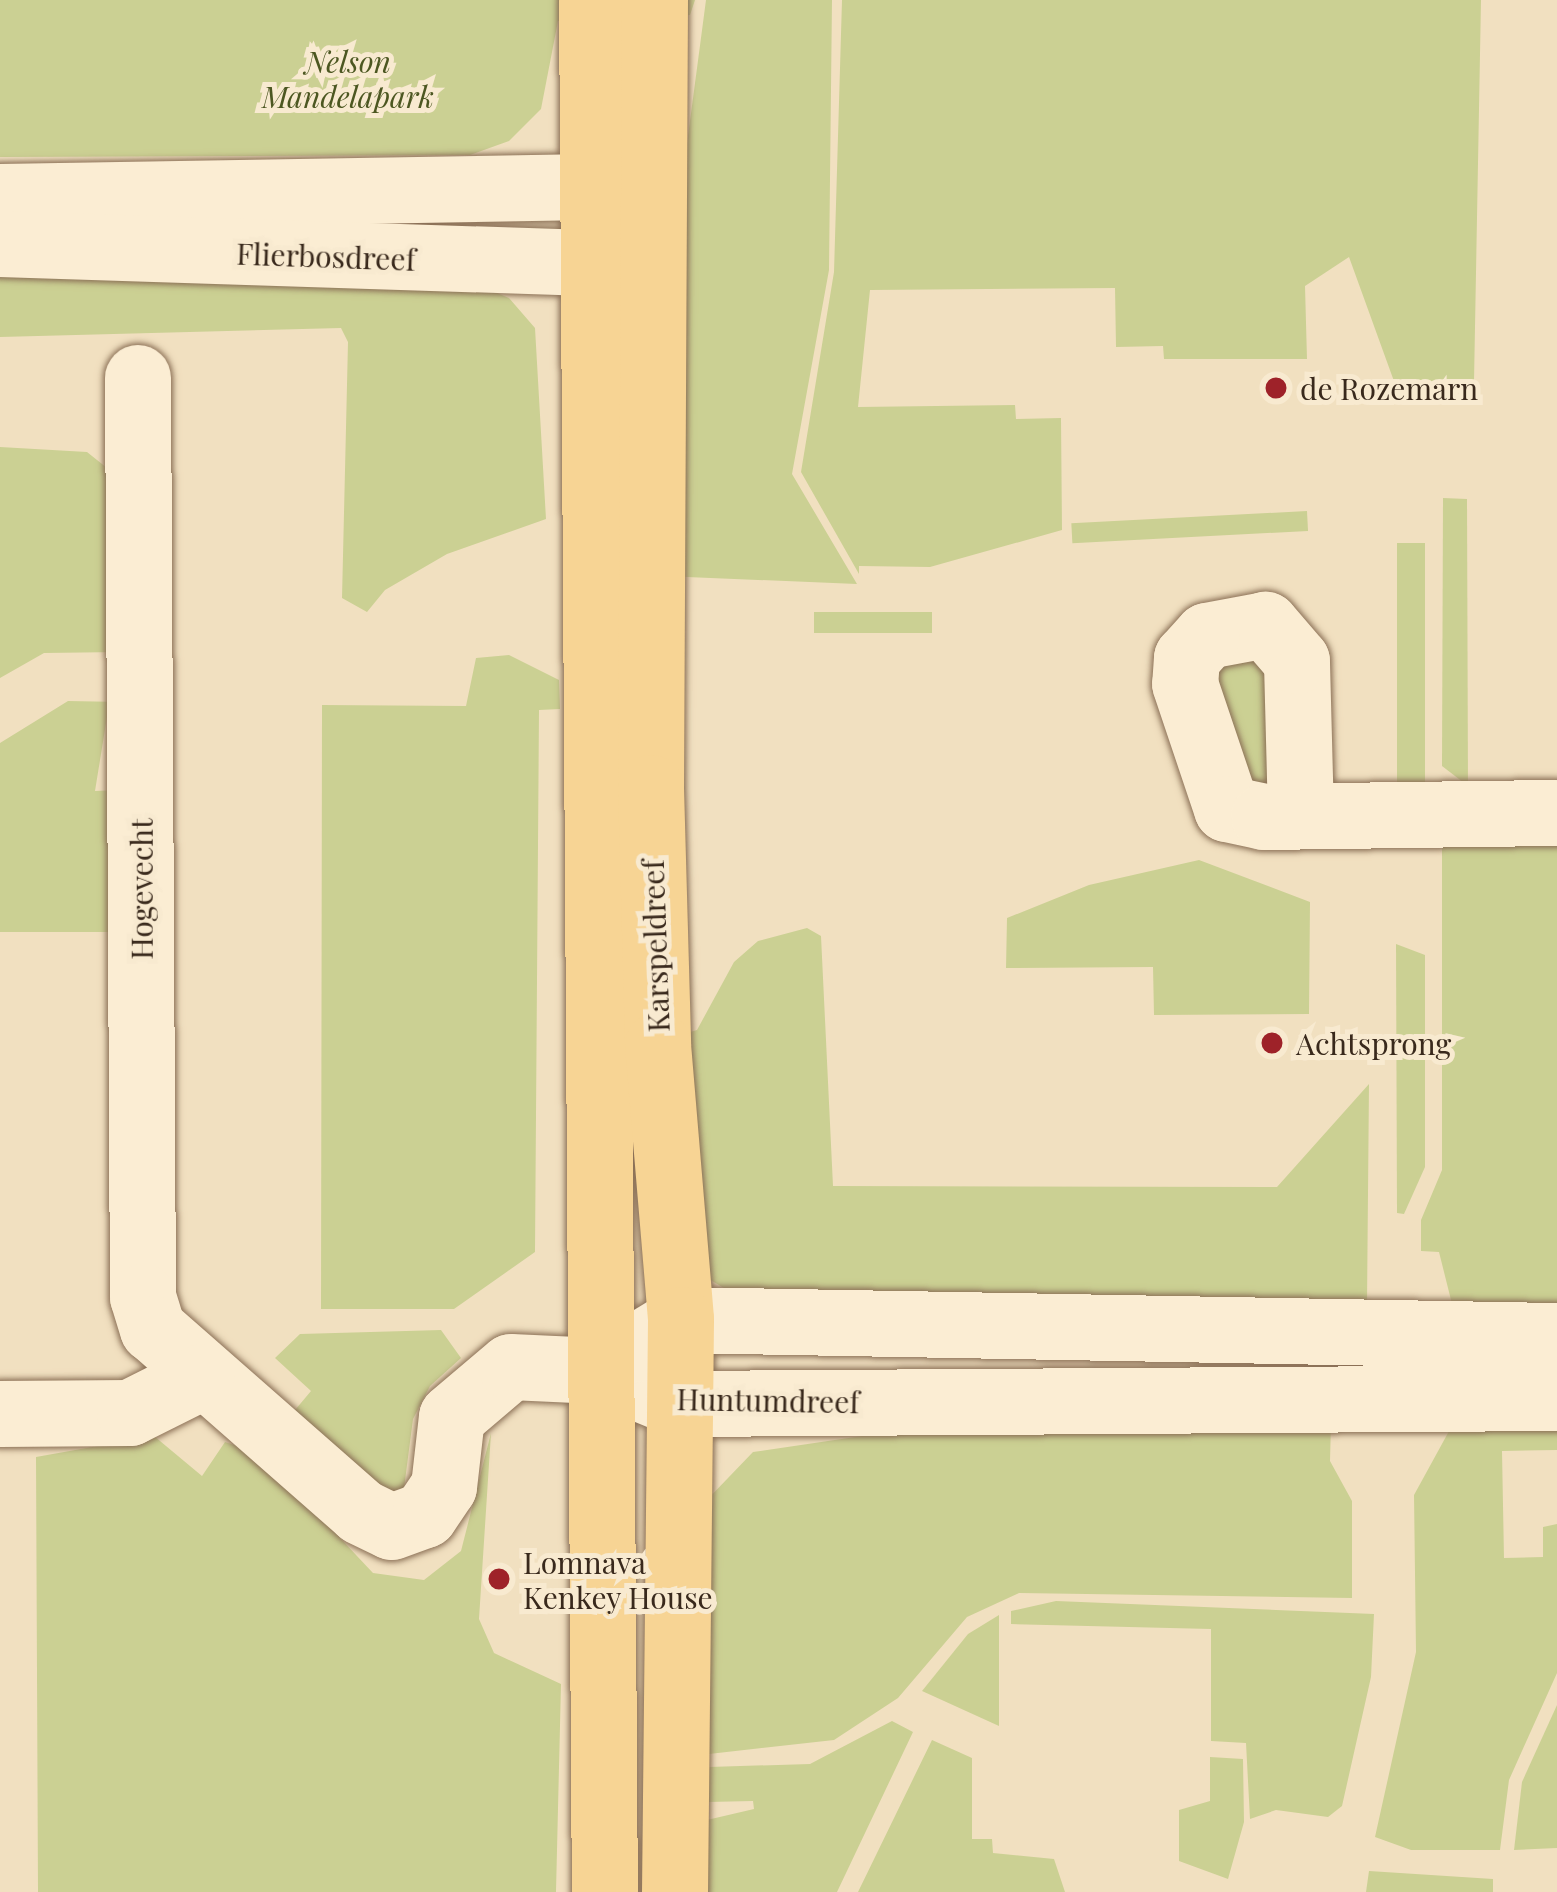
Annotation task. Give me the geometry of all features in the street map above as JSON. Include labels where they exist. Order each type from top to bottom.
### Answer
[{"type":"main road","name":"Karspeldreef","points":[[605,1892],[598,1371],[624,672],[624,1]]},
{"type":"main road","name":"Karspeldreef","points":[[624,672],[681,1320],[674,1892]]},
{"type":"street","name":"Flierbosdreef","points":[[14,220],[621,186]]},
{"type":"street","name":"Flierbosdreef","points":[[14,220],[621,266]]},
{"type":"street","name":"Hogevecht","points":[[138,378],[142,1297],[153,1329],[202,1377],[361,1512],[392,1527],[425,1515],[444,1487],[452,1417],[477,1387],[511,1366],[598,1371]]},
{"type":"street","points":[[1301,816],[1557,813]]},
{"type":"street","points":[[598,1371],[681,1320],[1557,1336]]},
{"type":"street","name":"Huntumdreef","points":[[598,1371],[678,1404],[1557,1398]]},
{"type":"street","points":[[0,1414],[130,1413],[202,1377]]},
{"type":"green space","name":"Nelson Mandelapark","points":[[0,0],[695,0],[690,15],[558,21],[541,109],[509,141],[470,155],[0,157]]},
{"type":"green space","points":[[706,0],[832,0],[829,270],[792,474],[857,584],[663,576],[660,348]]},
{"type":"green space","points":[[842,0],[1481,0],[1474,382],[1395,384],[1349,257],[1305,286],[1307,359],[1164,359],[1163,346],[1116,347],[1115,288],[870,290],[858,407],[1015,405],[1016,419],[1061,418],[1062,530],[930,567],[859,566],[859,574],[801,472],[834,272]]},
{"type":"green space","points":[[0,271],[471,282],[509,298],[535,328],[546,519],[447,554],[385,590],[367,612],[342,598],[348,342],[341,328],[0,337]]},
{"type":"green space","points":[[0,447],[87,452],[112,472],[121,652],[44,653],[0,678]]},
{"type":"green space","points":[[1443,498],[1467,499],[1468,786],[1442,766]]},
{"type":"green space","points":[[1307,511],[1308,531],[1072,543],[1071,523]]},
{"type":"green space","points":[[1397,543],[1425,543],[1425,784],[1397,784]]},
{"type":"green space","points":[[814,612],[932,612],[932,633],[814,633]]},
{"type":"green space","points":[[1264,639],[1287,777],[1253,806],[1201,659]]},
{"type":"green space","points":[[509,655],[559,680],[560,709],[539,710],[535,1252],[454,1309],[321,1309],[322,705],[466,706],[476,658]]},
{"type":"green space","points":[[68,701],[122,702],[107,717],[95,791],[119,790],[122,932],[0,932],[0,743]]},
{"type":"green space","points":[[1557,845],[1557,1313],[1455,1316],[1439,1252],[1421,1251],[1421,1220],[1442,1170],[1442,846]]},
{"type":"green space","points":[[1199,860],[1310,902],[1309,1014],[1154,1015],[1153,967],[1006,968],[1007,918],[1089,885]]},
{"type":"green space","points":[[807,928],[821,936],[833,1186],[1277,1187],[1369,1084],[1367,1304],[734,1294],[697,1272],[670,1038],[697,1030],[734,962],[758,941]]},
{"type":"green space","points":[[1396,944],[1425,955],[1425,1167],[1404,1214],[1397,1213]]},
{"type":"green space","points":[[441,1330],[461,1358],[430,1386],[413,1419],[404,1488],[390,1497],[285,1422],[311,1391],[275,1358],[300,1334]]},
{"type":"green space","points":[[1454,1422],[1557,1422],[1557,1450],[1502,1451],[1504,1558],[1543,1557],[1543,1527],[1557,1524],[1557,1673],[1509,1780],[1500,1850],[1411,1850],[1375,1837],[1416,1652],[1414,1495]]},
{"type":"green space","points":[[1331,1423],[1330,1461],[1352,1501],[1352,1598],[1019,1593],[967,1617],[898,1698],[834,1740],[709,1754],[703,1504],[753,1452],[916,1428]]},
{"type":"green space","points":[[491,1433],[479,1619],[494,1653],[561,1684],[556,1892],[38,1892],[36,1457],[154,1436],[202,1476],[225,1442],[261,1454],[373,1573],[424,1580],[461,1551]]},
{"type":"green space","points":[[1056,1601],[1374,1614],[1371,1677],[1342,1806],[1328,1817],[1276,1810],[1250,1819],[1246,1743],[1211,1741],[1211,1629],[1011,1624],[1011,1611]]},
{"type":"green space","points":[[999,1615],[999,1726],[922,1691],[968,1634]]},
{"type":"green space","points":[[1557,1705],[1557,1848],[1514,1850],[1522,1782]]},
{"type":"green space","points":[[892,1721],[913,1732],[837,1892],[693,1892],[694,1823],[754,1809],[753,1801],[708,1802],[709,1767],[810,1764]]},
{"type":"green space","points":[[932,1740],[972,1758],[972,1839],[992,1839],[993,1853],[1054,1859],[1065,1892],[858,1892]]},
{"type":"green space","points":[[1210,1757],[1243,1759],[1244,1822],[1228,1879],[1179,1861],[1179,1810],[1210,1801]]},
{"type":"green space","points":[[1369,1871],[1493,1879],[1493,1892],[1366,1892]]},
{"type":"place","name":"de Rozemarn","points":[[1276,388]]},
{"type":"place","name":"Achtsprong","points":[[1272,1043]]},
{"type":"place","name":"Lomnava Kenkey House","points":[[499,1579]]}]
